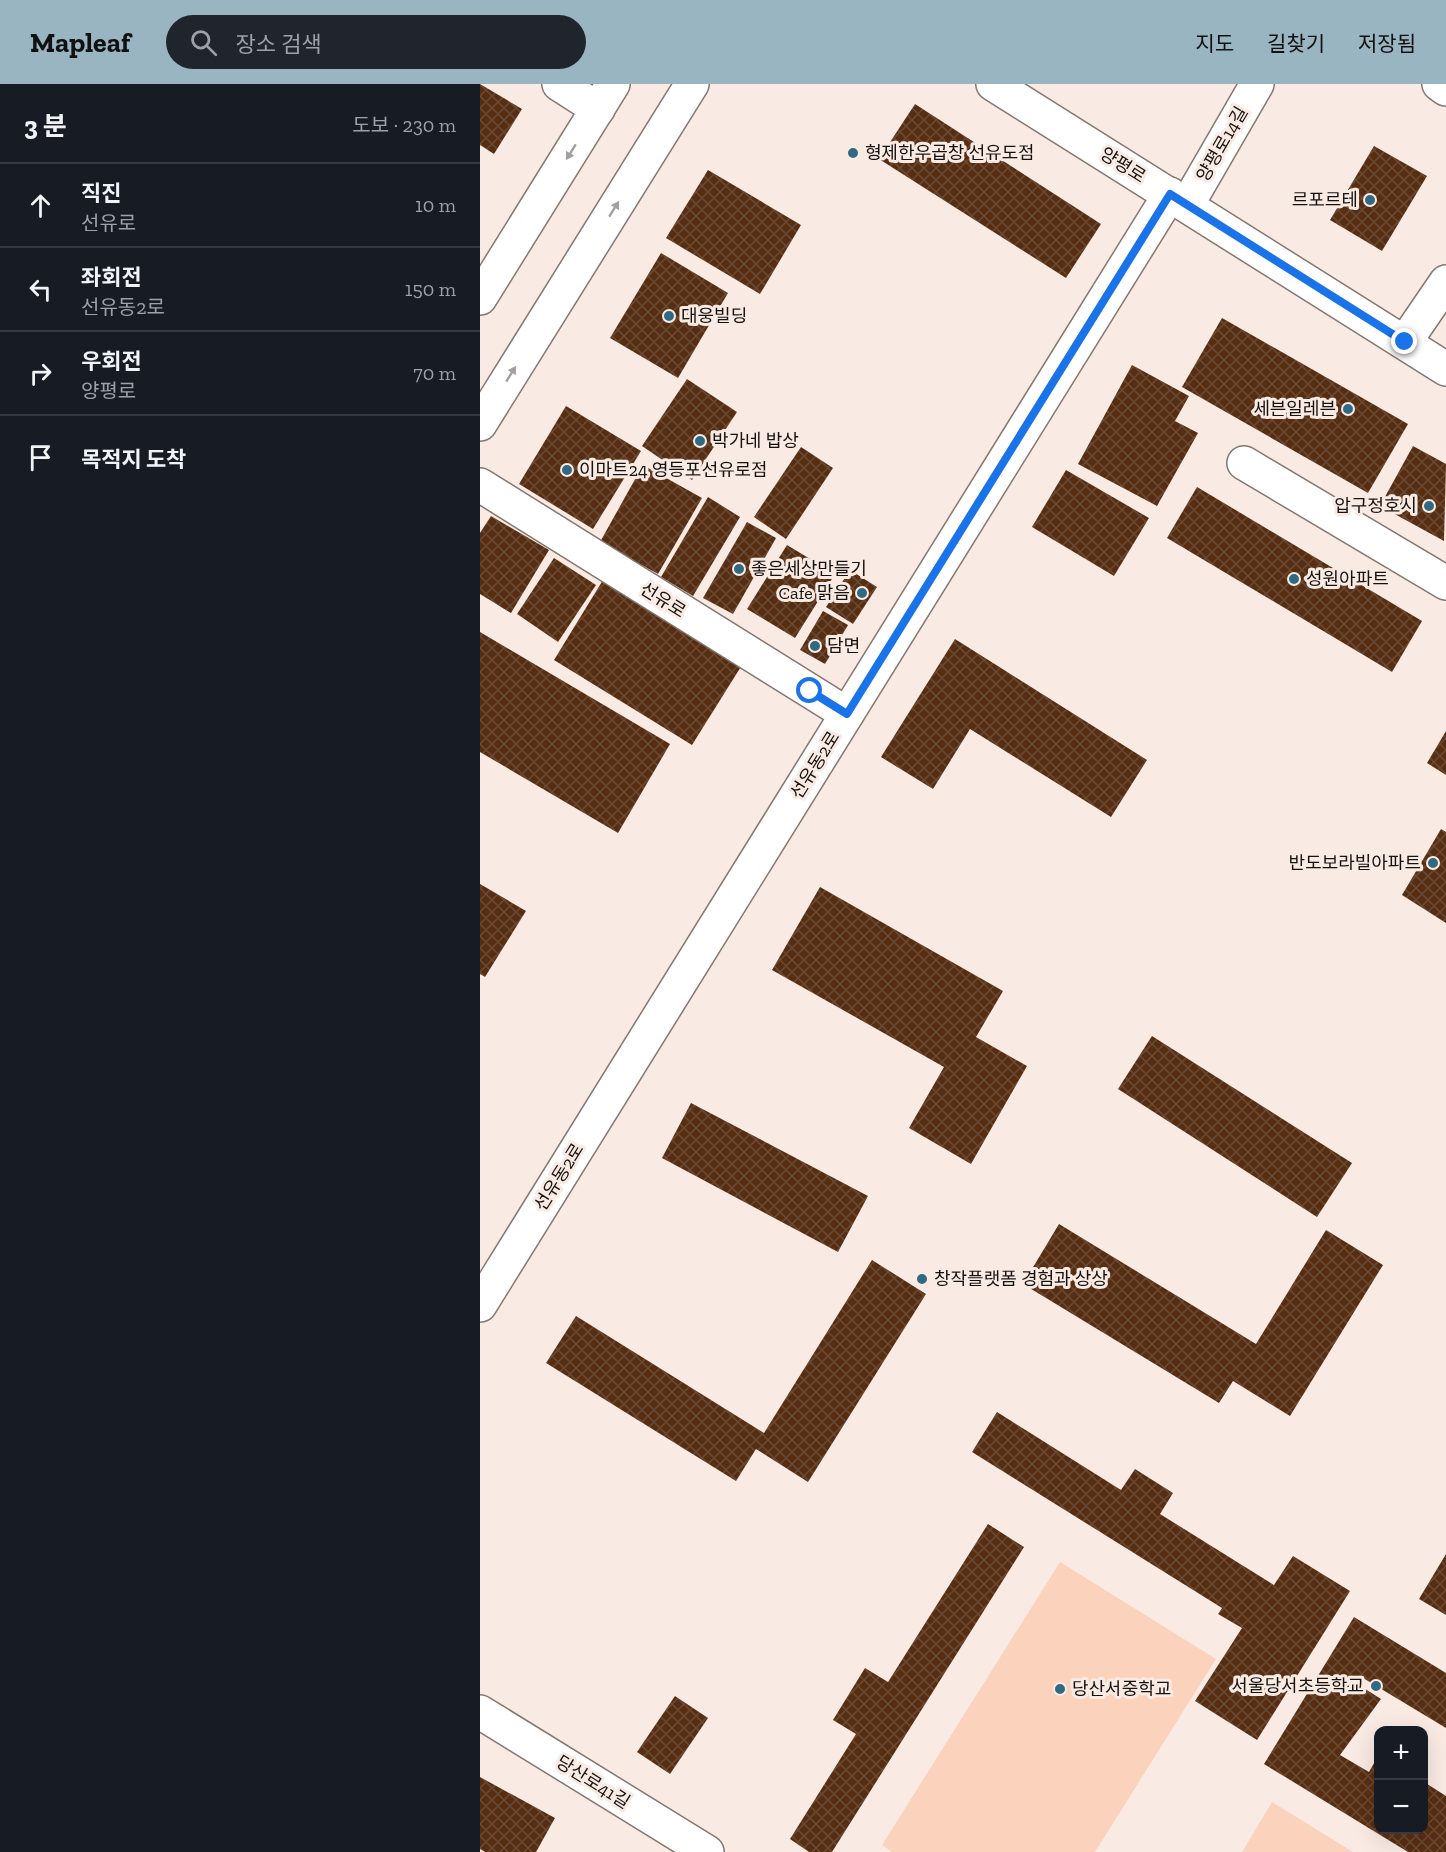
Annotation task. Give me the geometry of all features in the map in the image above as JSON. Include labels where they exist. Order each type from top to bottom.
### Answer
[{"type":"street","points":[[480,298],[605,96],[559,84]]},
{"type":"street","points":[[480,424],[692,84]]},
{"type":"street","name":"양평로","points":[[993,84],[1446,369]]},
{"type":"street","name":"양평로14길","points":[[1178,199],[1257,84]]},
{"type":"street","points":[[1438,84],[1446,89]]},
{"type":"street","name":"선유동2로","points":[[480,1305],[847,714],[1178,199]]},
{"type":"street","points":[[1405,342],[1446,282]]},
{"type":"street","points":[[1245,463],[1446,583]]},
{"type":"street","name":"선유로","points":[[480,485],[847,714]]},
{"type":"street","name":"당산로41길","points":[[480,1712],[699,1850]]},
{"type":"shaded area","points":[[1060,1562],[1216,1659],[1095,1852],[892,1852],[882,1845]]},
{"type":"shaded area","points":[[1272,1802],[1353,1852],[1242,1852]]},
{"type":"building","points":[[480,84],[522,109],[494,154],[480,145]]},
{"type":"building","points":[[915,104],[1101,224],[1066,278],[879,159]]},
{"type":"building","points":[[1374,146],[1427,176],[1382,251],[1330,220]]},
{"type":"building","points":[[708,170],[801,225],[760,294],[666,238]]},
{"type":"building","name":"대웅빌딩","points":[[661,253],[728,293],[678,378],[610,338]]},
{"type":"building","points":[[1222,318],[1408,424],[1368,493],[1182,387]]},
{"type":"building","points":[[1132,365],[1189,396],[1175,421],[1198,433],[1157,506],[1078,464]]},
{"type":"building","points":[[687,379],[737,412],[692,480],[642,446]]},
{"type":"building","points":[[566,406],[641,451],[593,529],[519,484]]},
{"type":"building","points":[[1413,446],[1446,464],[1444,541],[1380,506]]},
{"type":"building","points":[[801,447],[833,468],[786,539],[754,517]]},
{"type":"building","points":[[643,465],[702,498],[658,574],[600,542]]},
{"type":"building","points":[[1066,470],[1149,518],[1114,576],[1032,527]]},
{"type":"building","name":"성원아파트","points":[[1197,487],[1422,621],[1392,672],[1167,538]]},
{"type":"building","points":[[708,497],[740,517],[693,596],[661,577]]},
{"type":"building","points":[[491,516],[549,550],[511,613],[480,594],[480,533]]},
{"type":"building","points":[[747,522],[776,538],[733,614],[703,598]]},
{"type":"building","points":[[787,545],[835,574],[795,638],[747,609]]},
{"type":"building","points":[[554,558],[596,585],[558,642],[517,614]]},
{"type":"building","points":[[850,570],[877,587],[853,624],[826,607]]},
{"type":"building","points":[[603,580],[742,665],[692,745],[554,660]]},
{"type":"building","points":[[823,611],[848,625],[825,664],[800,650]]},
{"type":"building","points":[[480,632],[670,744],[618,833],[480,752]]},
{"type":"building","points":[[955,639],[1147,760],[1111,817],[970,729],[933,789],[881,757]]},
{"type":"building","points":[[1446,731],[1446,775],[1427,763]]},
{"type":"building","name":"반도보라빌아파트","points":[[1441,829],[1446,832],[1446,923],[1402,895]]},
{"type":"building","points":[[480,884],[526,911],[485,977],[480,974]]},
{"type":"building","points":[[820,887],[1003,991],[976,1037],[1027,1066],[971,1164],[909,1128],[944,1067],[772,970]]},
{"type":"building","points":[[1152,1036],[1352,1163],[1317,1217],[1118,1089]]},
{"type":"building","points":[[691,1103],[868,1196],[838,1252],[662,1158]]},
{"type":"building","points":[[1059,1224],[1256,1344],[1326,1230],[1383,1265],[1290,1416],[1233,1381],[1219,1403],[1023,1284]]},
{"type":"building","points":[[872,1260],[926,1294],[808,1482],[756,1449],[736,1481],[546,1363],[576,1316],[764,1433]]},
{"type":"building","points":[[997,1412],[1121,1490],[1135,1469],[1173,1493],[1160,1514],[1274,1585],[1293,1556],[1350,1591],[1257,1740],[1195,1701],[1242,1628],[1218,1614],[1222,1608],[972,1452]]},
{"type":"building","points":[[988,1524],[1024,1547],[832,1852],[809,1852],[790,1839],[856,1734],[833,1720],[865,1668],[888,1682]]},
{"type":"building","points":[[1446,1554],[1446,1615],[1419,1599]]},
{"type":"building","points":[[1354,1617],[1446,1673],[1446,1728],[1363,1678],[1359,1685],[1381,1699],[1340,1755],[1369,1772],[1374,1763],[1374,1831],[1264,1764]]},
{"type":"building","points":[[675,1696],[708,1718],[670,1774],[637,1752]]},
{"type":"building","points":[[480,1777],[555,1818],[536,1852],[485,1852],[480,1849]]},
{"type":"building","points":[[1428,1785],[1446,1796],[1446,1852],[1408,1852],[1379,1834],[1428,1834]]},
{"type":"place","name":"형제한우곱창 선유도점","points":[[853,153]]},
{"type":"place","name":"르포르테","points":[[1370,200]]},
{"type":"place","name":"대웅빌딩","points":[[669,316]]},
{"type":"place","name":"세븐일레븐","points":[[1348,409]]},
{"type":"place","name":"박가네 밥상","points":[[700,441]]},
{"type":"place","name":"이마트24 영등포선유로점","points":[[567,470]]},
{"type":"place","name":"압구정호시","points":[[1429,506]]},
{"type":"place","name":"좋은세상만들기","points":[[739,569]]},
{"type":"place","name":"성원아파트","points":[[1294,579]]},
{"type":"place","name":"Cafe 맑음","points":[[862,593]]},
{"type":"place","name":"담면","points":[[815,646]]},
{"type":"place","name":"반도보라빌아파트","points":[[1433,863]]},
{"type":"place","name":"창작플랫폼 경험과 상상","points":[[922,1279]]},
{"type":"place","name":"서울당서초등학교","points":[[1376,1686]]},
{"type":"place","name":"당산서중학교","points":[[1060,1689]]},
{"type":"route","points":[[810,691],[847,714],[1170,194],[1405,342]]}]
